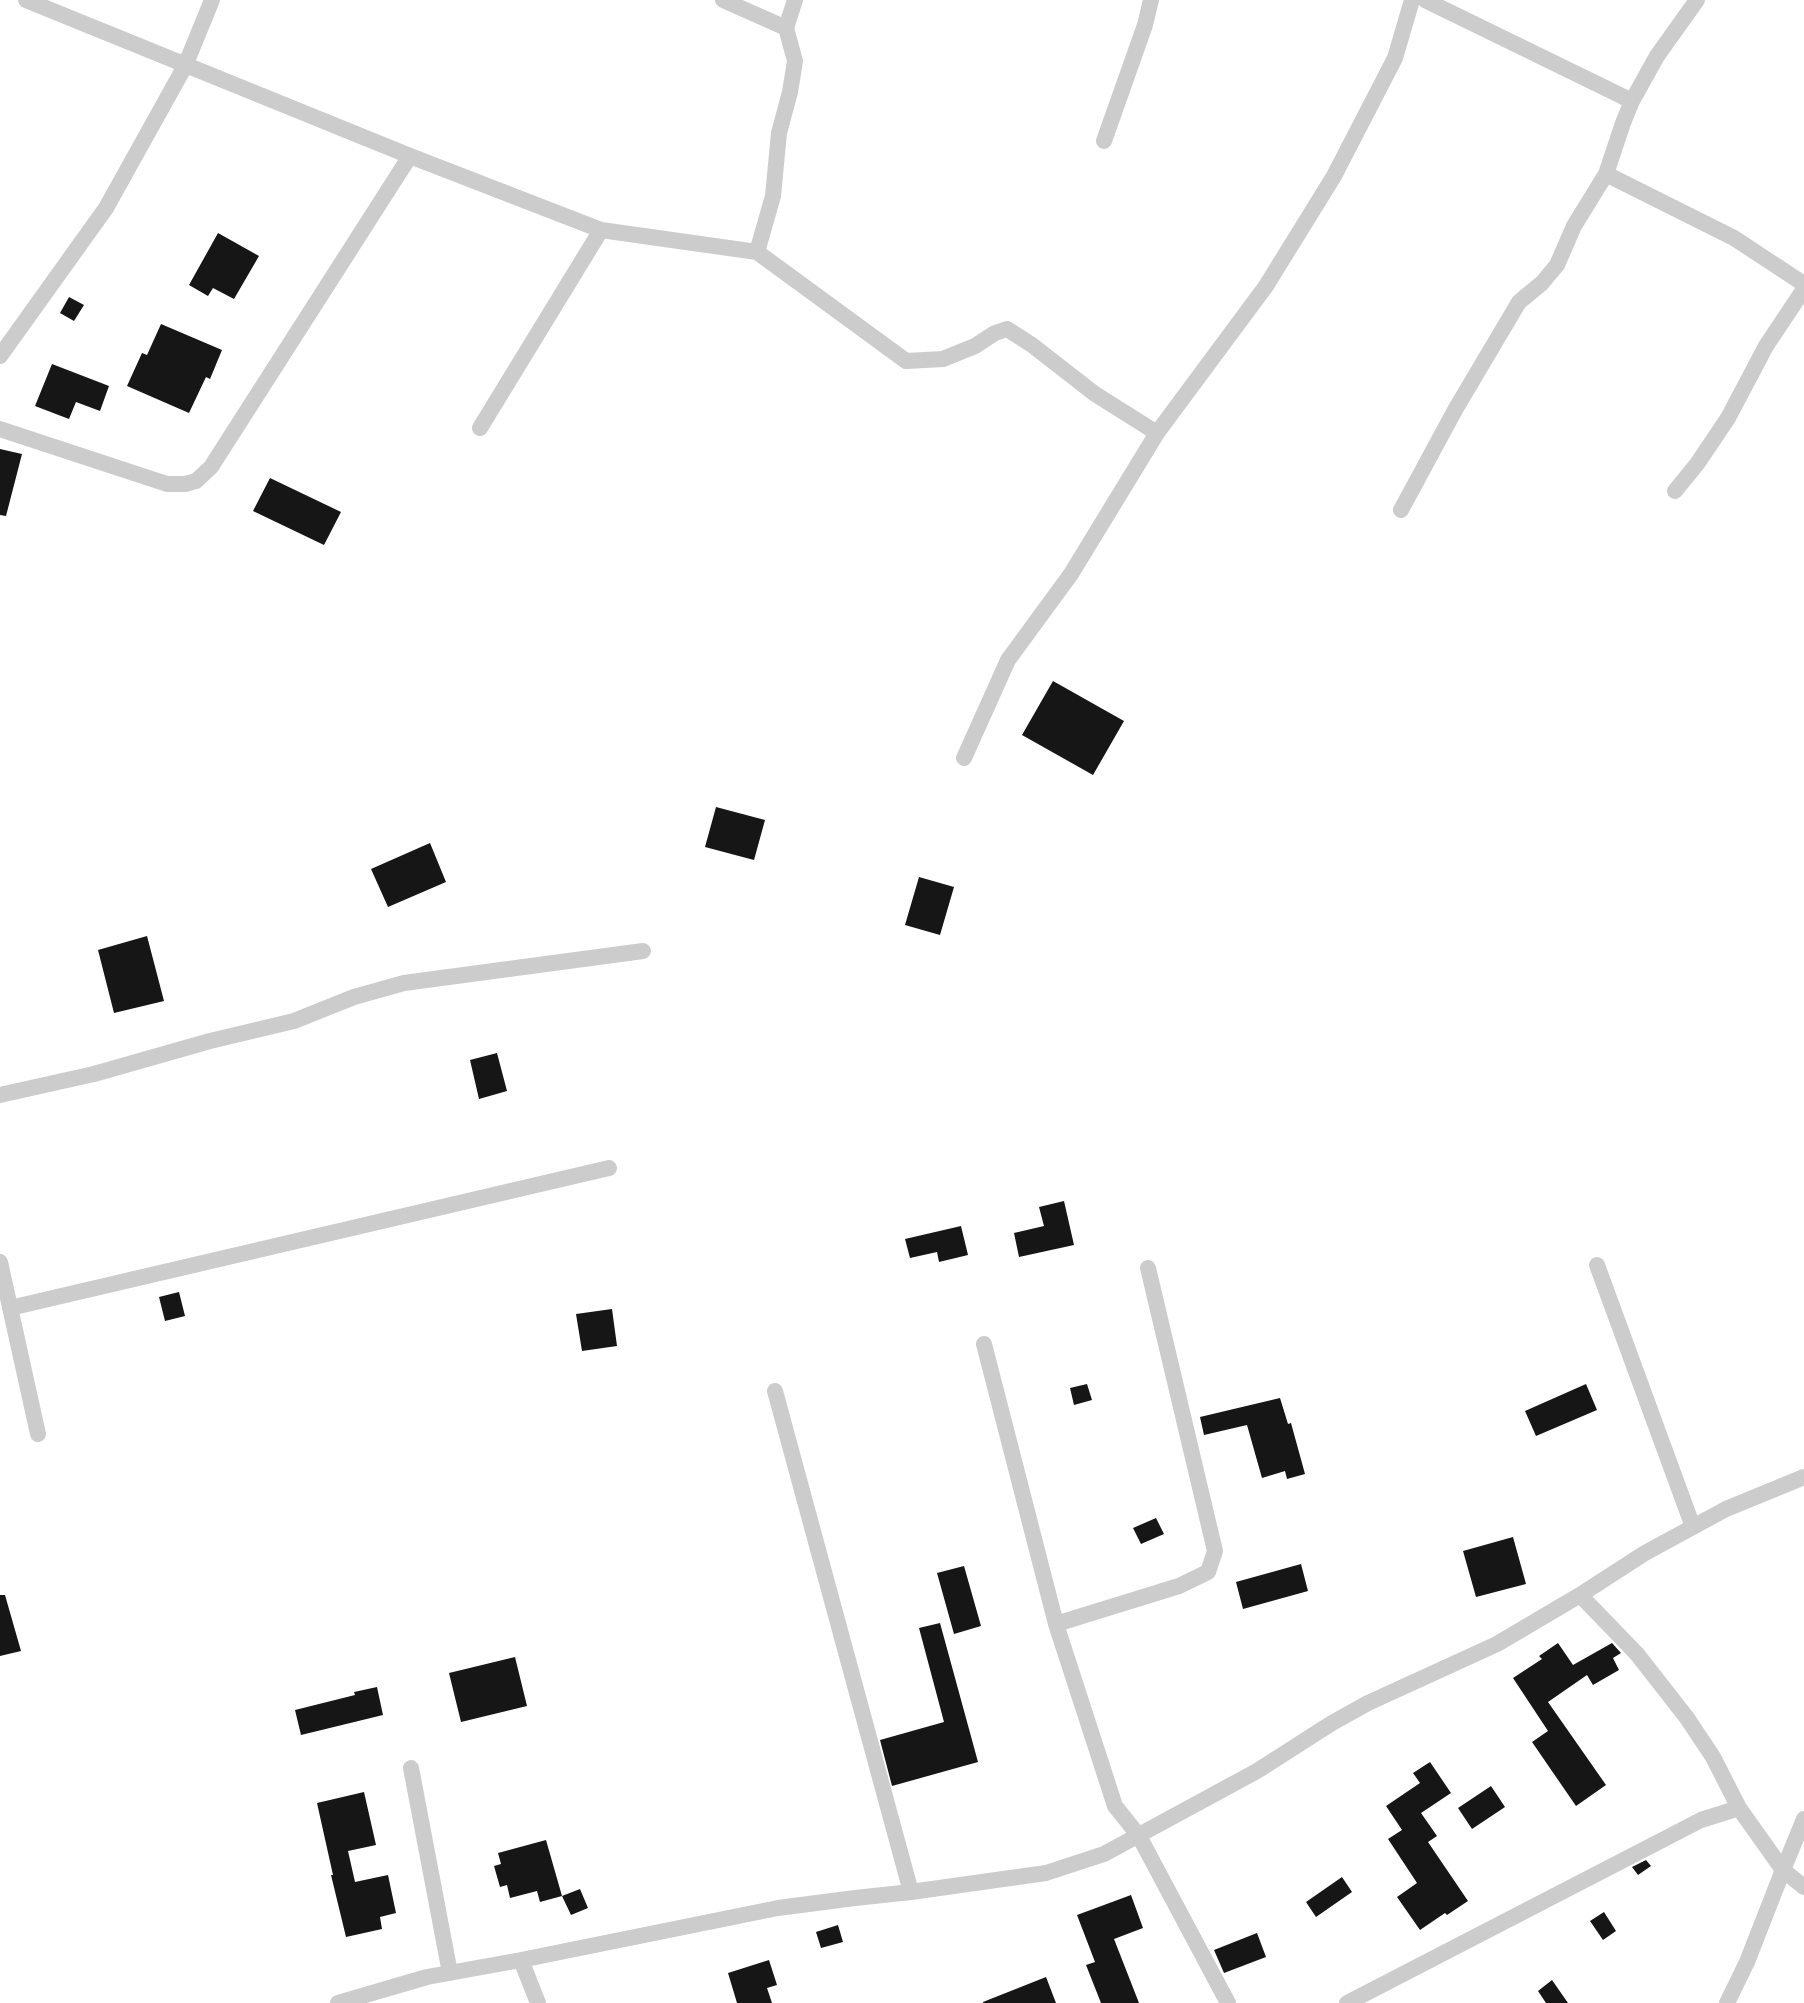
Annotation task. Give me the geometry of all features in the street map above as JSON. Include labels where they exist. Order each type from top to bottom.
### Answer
[{"type":"street","points":[[26,0],[185,66],[601,230],[757,252],[906,361],[943,359],[975,346],[994,332],[1007,329],[1032,345],[1095,394],[1157,433]]},
{"type":"street","points":[[0,356],[106,208],[185,66],[212,0]]},
{"type":"street","points":[[723,0],[786,28]]},
{"type":"street","points":[[757,252],[772,196],[779,133],[790,92],[795,61],[786,28],[795,0]]},
{"type":"street","points":[[1104,140],[1145,25],[1151,0]]},
{"type":"street","points":[[964,758],[1008,660],[1071,574],[1157,433],[1266,286],[1334,176],[1395,58],[1412,0]]},
{"type":"street","points":[[1425,0],[1632,101]]},
{"type":"street","points":[[1400,510],[1455,410],[1519,302],[1542,283],[1557,265],[1574,226],[1606,174],[1632,101],[1657,56],[1697,0]]},
{"type":"street","points":[[0,429],[167,484],[185,484],[196,481],[211,467],[410,156]]},
{"type":"street","points":[[1606,174],[1734,238],[1804,284]]},
{"type":"street","points":[[480,428],[601,230]]},
{"type":"street","points":[[1675,491],[1697,464],[1728,418],[1766,346],[1804,289]]},
{"type":"street","points":[[0,1095],[94,1074],[210,1040],[294,1021],[354,997],[404,983],[643,951]]},
{"type":"street","points":[[10,1308],[609,1168]]},
{"type":"street","points":[[0,1262],[38,1434]]},
{"type":"street","points":[[1597,1266],[1694,1527]]},
{"type":"street","points":[[1056,1624],[1179,1586],[1208,1572],[1215,1551],[1148,1268]]},
{"type":"street","points":[[984,1344],[1056,1624],[1115,1806],[1139,1836],[1228,2003]]},
{"type":"street","points":[[775,1391],[911,1892]]},
{"type":"street","points":[[338,2003],[427,1977],[778,1908],[1046,1873],[1104,1854],[1257,1771],[1332,1723],[1368,1703],[1497,1644],[1580,1595],[1645,1553],[1726,1509],[1804,1477]]},
{"type":"street","points":[[1580,1595],[1637,1654],[1687,1718],[1713,1756],[1739,1808],[1783,1870],[1804,1887]]},
{"type":"street","points":[[411,1768],[450,1973]]},
{"type":"street","points":[[1348,2003],[1701,1820],[1739,1808]]},
{"type":"street","points":[[1727,2003],[1747,1962],[1804,1819]]},
{"type":"street","points":[[521,1960],[538,2003]]},
{"type":"building","points":[[218,233],[259,256],[234,299],[213,288],[208,296],[189,285]]},
{"type":"building","points":[[69,297],[84,305],[74,321],[60,313]]},
{"type":"building","points":[[161,324],[222,350],[210,379],[206,377],[189,413],[127,386],[142,353],[147,355]]},
{"type":"building","points":[[52,364],[109,386],[100,411],[76,402],[69,419],[35,406]]},
{"type":"building","points":[[0,449],[22,454],[6,516],[0,515]]},
{"type":"building","points":[[270,478],[341,512],[324,545],[253,511]]},
{"type":"building","points":[[1053,681],[1124,721],[1093,775],[1022,735]]},
{"type":"building","points":[[716,807],[765,820],[754,860],[705,847]]},
{"type":"building","points":[[430,843],[446,882],[388,907],[371,869]]},
{"type":"building","points":[[919,877],[954,887],[940,935],[905,925]]},
{"type":"building","points":[[147,936],[164,1001],[114,1013],[98,950]]},
{"type":"building","points":[[497,1053],[507,1091],[479,1099],[470,1060]]},
{"type":"building","points":[[1064,1201],[1074,1245],[1019,1257],[1014,1233],[1044,1226],[1039,1207]]},
{"type":"building","points":[[961,1226],[968,1255],[939,1262],[937,1252],[910,1258],[905,1239]]},
{"type":"building","points":[[179,1292],[185,1316],[165,1321],[159,1297]]},
{"type":"building","points":[[612,1309],[617,1346],[582,1351],[576,1314]]},
{"type":"building","points":[[1087,1384],[1092,1400],[1074,1405],[1070,1388]]},
{"type":"building","points":[[1586,1384],[1597,1410],[1536,1436],[1525,1411]]},
{"type":"building","points":[[1280,1398],[1288,1424],[1291,1423],[1305,1474],[1287,1479],[1285,1471],[1262,1478],[1247,1425],[1204,1435],[1200,1417]]},
{"type":"building","points":[[1156,1518],[1164,1534],[1141,1544],[1133,1528]]},
{"type":"building","points":[[1513,1537],[1526,1584],[1476,1597],[1463,1551]]},
{"type":"building","points":[[1301,1564],[1308,1591],[1243,1609],[1236,1582]]},
{"type":"building","points":[[964,1566],[981,1626],[954,1634],[937,1573]]},
{"type":"building","points":[[0,1595],[5,1595],[21,1651],[0,1656]]},
{"type":"building","points":[[940,1623],[978,1762],[892,1786],[880,1740],[944,1722],[919,1628]]},
{"type":"building","points":[[1558,1643],[1573,1665],[1612,1643],[1621,1653],[1613,1658],[1619,1670],[1593,1685],[1587,1675],[1548,1702],[1606,1785],[1576,1806],[1532,1742],[1548,1731],[1513,1678],[1542,1659],[1539,1656]]},
{"type":"building","points":[[515,1657],[527,1706],[461,1722],[449,1673]]},
{"type":"building","points":[[377,1687],[383,1715],[301,1735],[295,1710],[355,1695],[354,1692]]},
{"type":"building","points":[[1430,1762],[1451,1793],[1421,1813],[1437,1836],[1428,1842],[1468,1901],[1447,1915],[1445,1913],[1420,1930],[1397,1897],[1417,1883],[1388,1839],[1402,1830],[1386,1806],[1420,1783],[1413,1773]]},
{"type":"building","points":[[1491,1786],[1505,1807],[1472,1829],[1458,1808]]},
{"type":"building","points":[[364,1792],[376,1845],[348,1851],[355,1882],[388,1875],[396,1913],[380,1917],[382,1929],[346,1937],[331,1875],[333,1875],[317,1803]]},
{"type":"building","points":[[546,1840],[562,1896],[540,1902],[537,1891],[510,1898],[507,1885],[500,1887],[494,1866],[501,1864],[498,1853]]},
{"type":"building","points":[[1646,1860],[1651,1866],[1638,1875],[1632,1867]]},
{"type":"building","points":[[1342,1877],[1352,1892],[1316,1917],[1306,1902]]},
{"type":"building","points":[[580,1889],[588,1908],[571,1915],[562,1896]]},
{"type":"building","points":[[1131,1895],[1143,1928],[1114,1939],[1139,2003],[1101,2003],[1086,1965],[1095,1962],[1077,1915]]},
{"type":"building","points":[[1604,1912],[1616,1931],[1603,1940],[1590,1921]]},
{"type":"building","points":[[838,1925],[843,1942],[821,1948],[816,1932]]},
{"type":"building","points":[[1257,1933],[1266,1957],[1224,1973],[1214,1950]]},
{"type":"building","points":[[769,1960],[777,1985],[767,1988],[772,2003],[737,2003],[728,1973]]},
{"type":"building","points":[[1046,1977],[1056,2003],[983,2003],[983,2002]]},
{"type":"building","points":[[1552,1980],[1568,2003],[1546,2003],[1538,1991]]}]
